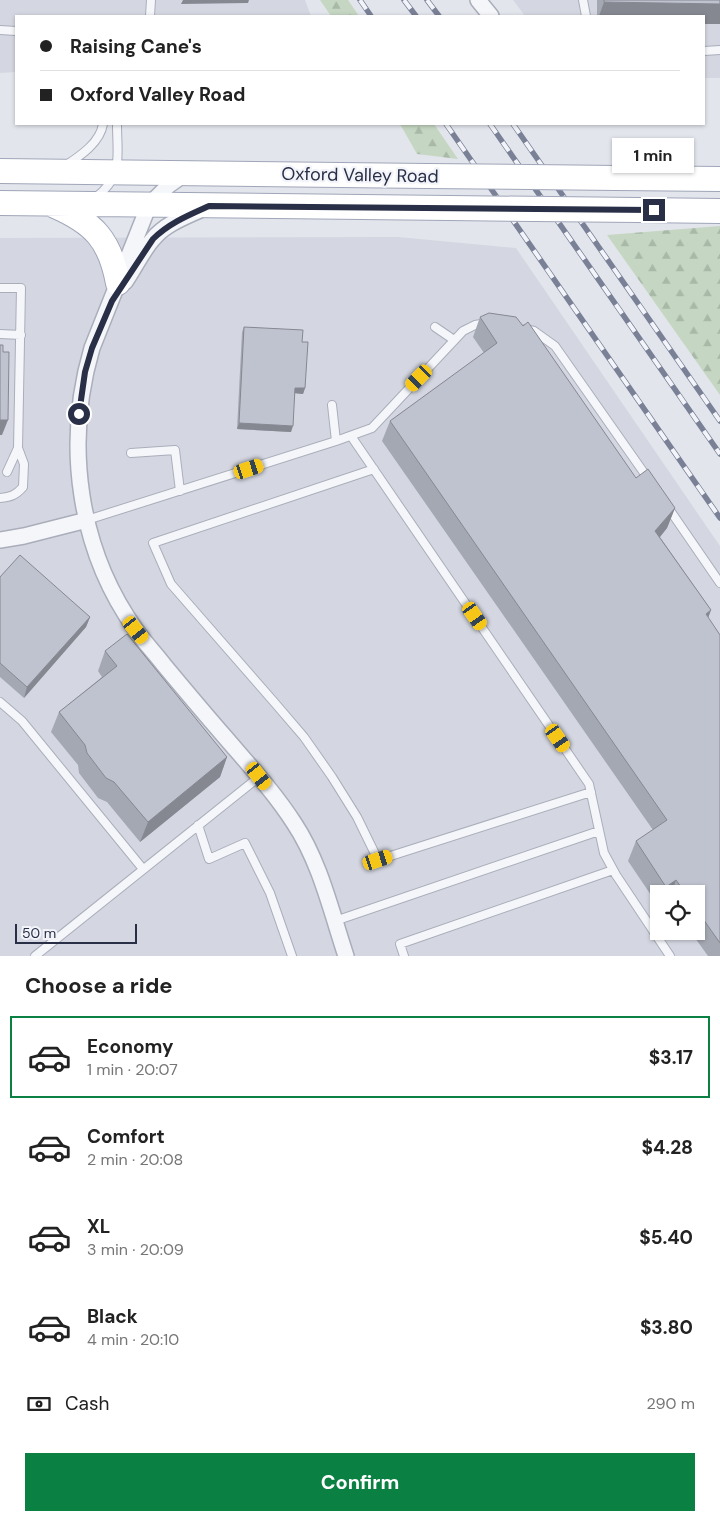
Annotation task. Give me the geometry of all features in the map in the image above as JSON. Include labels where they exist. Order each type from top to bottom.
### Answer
[{"type":"main road","name":"Oxford Valley Road","points":[[0,171],[720,179]]},
{"type":"main road","name":"Oxford Valley Road","points":[[0,203],[720,211]]},
{"type":"main road","points":[[48,204],[71,213],[97,233],[111,254],[115,292]]},
{"type":"street","points":[[478,0],[489,15]]},
{"type":"street","points":[[186,173],[169,185],[149,205],[92,348],[85,372],[77,428],[81,491],[96,557],[110,585],[136,630],[259,776],[294,822],[320,875],[346,956]]},
{"type":"street","points":[[115,292],[160,232],[176,221],[209,206]]},
{"type":"street","points":[[0,540],[87,520]]},
{"type":"lane","points":[[150,15],[151,0]]},
{"type":"lane","points":[[583,0],[586,15]]},
{"type":"lane","points":[[0,30],[15,31]]},
{"type":"lane","points":[[705,50],[720,50]]},
{"type":"lane","points":[[56,172],[93,143],[102,125]]},
{"type":"lane","points":[[86,204],[102,192],[117,172],[117,125]]},
{"type":"lane","points":[[0,288],[21,288],[18,448],[24,464],[23,487],[17,494],[0,498]]},
{"type":"lane","points":[[87,520],[372,428],[463,331],[475,325],[494,324]]},
{"type":"lane","points":[[435,327],[454,340]]},
{"type":"lane","points":[[518,328],[534,331],[555,346],[652,484]]},
{"type":"lane","points":[[0,334],[21,335]]},
{"type":"lane","points":[[332,405],[336,441]]},
{"type":"lane","points":[[351,436],[590,784],[604,853],[613,870],[670,956]]},
{"type":"lane","points":[[7,472],[18,448]]},
{"type":"lane","points":[[131,453],[175,450],[180,491]]},
{"type":"lane","points":[[374,469],[153,543],[171,584],[304,737],[357,817],[378,860],[591,792]]},
{"type":"lane","points":[[663,500],[720,583]]},
{"type":"lane","points":[[0,702],[22,721],[143,869]]},
{"type":"lane","points":[[35,956],[259,776]]},
{"type":"lane","points":[[198,826],[209,859],[245,843],[270,893],[292,956]]},
{"type":"lane","points":[[334,921],[599,831]]},
{"type":"lane","points":[[404,956],[400,944],[613,870]]},
{"type":"shaded area","points":[[0,0],[305,0],[311,15],[15,15],[15,72],[0,73]]},
{"type":"shaded area","points":[[513,0],[720,0],[720,78],[705,78],[705,15],[524,15]]},
{"type":"shaded area","points":[[398,237],[516,248],[720,546],[720,956],[0,956],[0,238]]},
{"type":"green space","points":[[320,0],[348,0],[358,15],[330,15]]},
{"type":"green space","points":[[401,125],[435,125],[458,159],[417,154]]},
{"type":"green space","points":[[720,226],[720,395],[607,235]]},
{"type":"building","points":[[604,0],[720,0],[720,4],[604,2]]},
{"type":"building","points":[[489,313],[516,317],[523,326],[528,322],[636,478],[648,469],[675,508],[655,531],[711,610],[706,614],[720,635],[720,943],[705,922],[705,885],[680,885],[676,880],[669,885],[665,885],[636,841],[667,820],[390,421],[497,343],[480,317]]},
{"type":"building","points":[[244,327],[303,330],[302,342],[308,342],[305,388],[295,388],[293,426],[239,423]]},
{"type":"building","points":[[0,345],[3,345],[3,352],[9,352],[8,420],[0,420]]},
{"type":"building","points":[[20,555],[90,617],[27,687],[0,663],[0,577]]},
{"type":"building","points":[[127,634],[227,757],[148,822],[114,782],[106,778],[87,753],[85,745],[59,712],[117,666],[105,651]]},
{"type":"railway","points":[[360,0],[370,15]]},
{"type":"railway","points":[[404,0],[415,15]]},
{"type":"railway","points":[[427,0],[438,15]]},
{"type":"railway","points":[[447,125],[720,518]]},
{"type":"railway","points":[[491,125],[720,454]]},
{"type":"railway","points":[[514,125],[720,421]]},
{"type":"route","points":[[79,414],[85,372],[92,348],[112,301],[153,239],[160,232],[183,218],[209,206],[654,210]]}]
